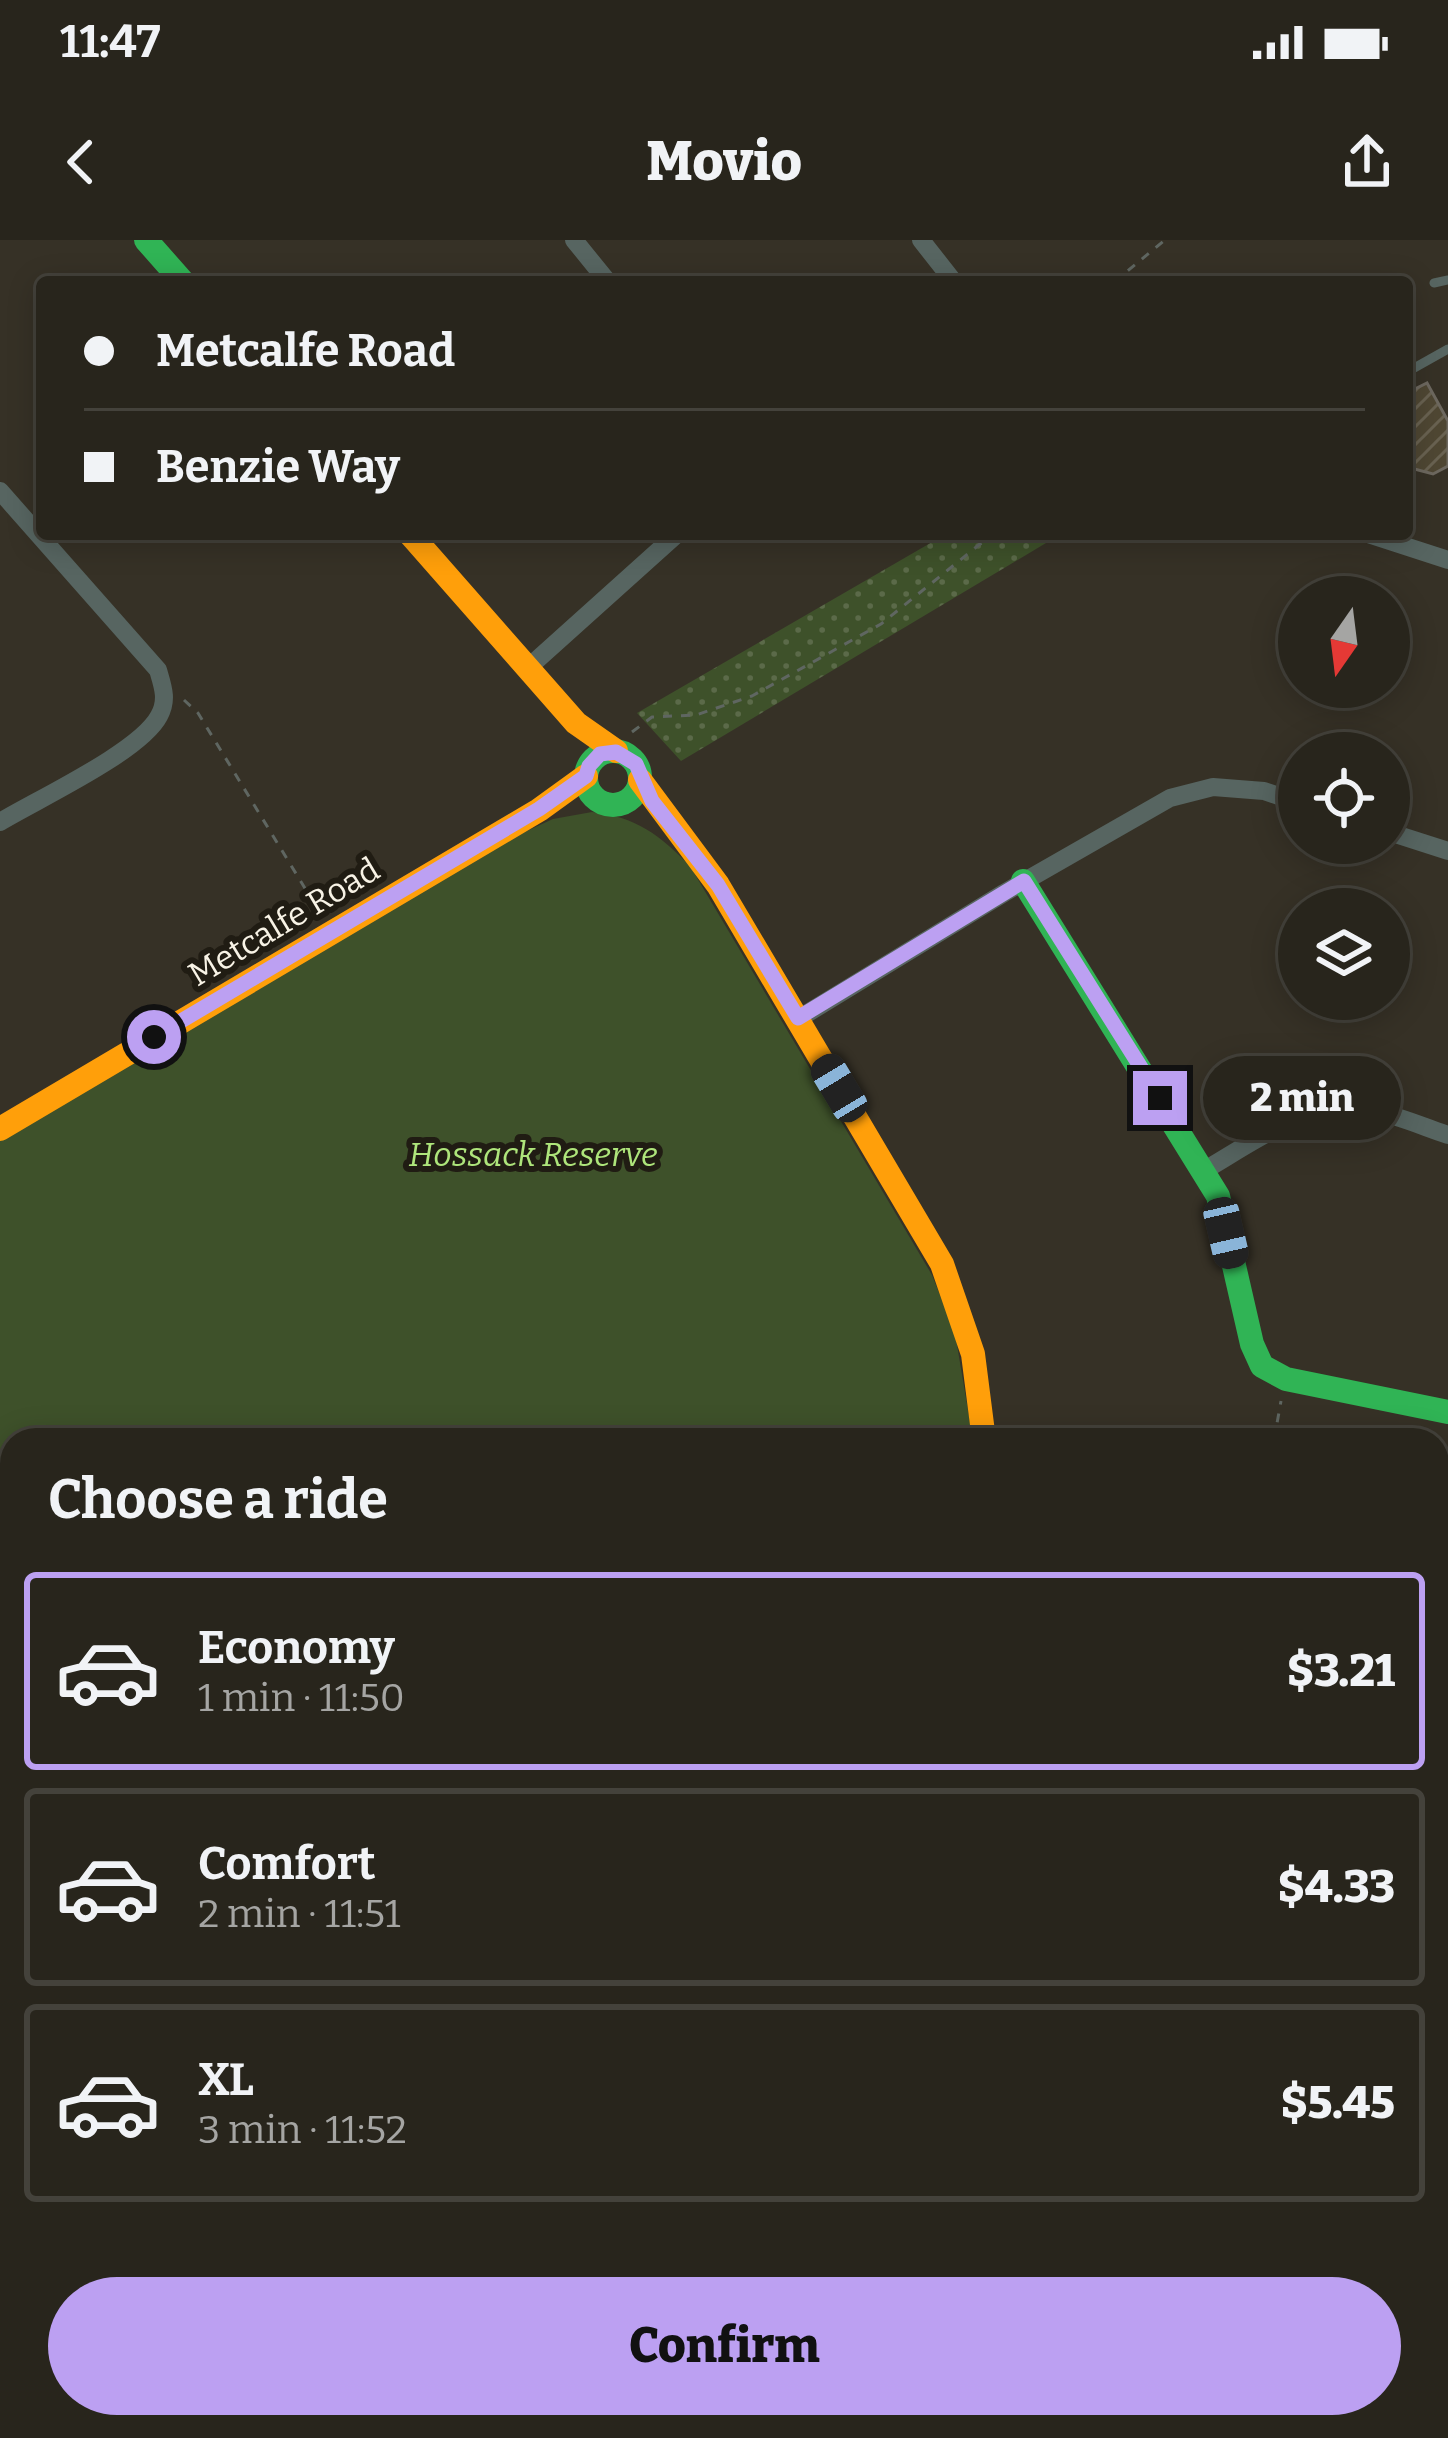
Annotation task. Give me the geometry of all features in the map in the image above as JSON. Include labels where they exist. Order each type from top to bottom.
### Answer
[{"type":"street","points":[[146,240],[178,276]]},
{"type":"street","points":[[574,240],[603,276]]},
{"type":"street","points":[[920,240],[949,276]]},
{"type":"street","points":[[0,491],[36,532]]},
{"type":"street","points":[[0,822],[140,740],[160,716],[166,696],[158,670],[43,540]]},
{"type":"street","points":[[415,540],[575,723],[590,792],[677,833]]},
{"type":"street","points":[[529,667],[670,540]]},
{"type":"street","points":[[1386,540],[1448,560]]},
{"type":"street","points":[[575,723],[621,744],[640,780],[718,885],[942,1264],[973,1354],[982,1428]]},
{"type":"street","points":[[588,771],[600,754],[621,744]]},
{"type":"street","name":"Metcalfe Road","points":[[0,1129],[539,809],[588,771]]},
{"type":"street","points":[[609,804],[630,800],[640,780]]},
{"type":"street","points":[[798,1018],[1170,798],[1214,787],[1278,796]]},
{"type":"street","name":"Metcalfe Road","points":[[539,809],[609,804]]},
{"type":"street","points":[[1410,839],[1448,851]]},
{"type":"street","points":[[1024,881],[1218,1196],[1252,1343],[1262,1366],[1286,1379],[1448,1412]]},
{"type":"street","points":[[1205,1170],[1303,1117],[1336,1110],[1371,1110],[1448,1135]]},
{"type":"lane","points":[[1435,283],[1448,280]]},
{"type":"lane","points":[[1413,369],[1448,349]]},
{"type":"path","points":[[1121,276],[1165,240]]},
{"type":"path","points":[[621,744],[652,717],[696,716],[752,696],[881,624],[990,540]]},
{"type":"path","points":[[166,696],[181,697],[198,713],[317,908]]},
{"type":"path","points":[[1276,1428],[1286,1379]]},
{"type":"green space","points":[[936,540],[1051,540],[681,761],[637,713]]},
{"type":"green space","name":"Hossack Reserve","points":[[592,812],[621,818],[646,829],[690,866],[932,1275],[955,1333],[971,1428],[0,1428],[0,1136],[553,819]]},
{"type":"building","points":[[1427,383],[1448,421],[1448,466],[1433,474],[1413,469],[1413,390]]},
{"type":"traffic: fast","points":[[146,240],[178,276]]},
{"type":"traffic: fast","points":[[613,751],[632,759],[640,778],[632,797],[613,805],[594,797],[586,778],[594,759],[613,751]]},
{"type":"traffic: fast","points":[[1023,881],[1218,1196],[1252,1344],[1262,1366],[1286,1379],[1448,1412]]},
{"type":"traffic: slow","points":[[415,540],[576,723],[616,751]]},
{"type":"traffic: slow","points":[[0,1129],[539,810],[586,776]]},
{"type":"traffic: slow","points":[[640,780],[718,885],[942,1264],[973,1354],[982,1428]]},
{"type":"route","points":[[154,1037],[539,809],[586,776],[600,754],[616,752],[636,764],[652,801],[718,885],[798,1018],[1024,881],[1160,1098]]}]
